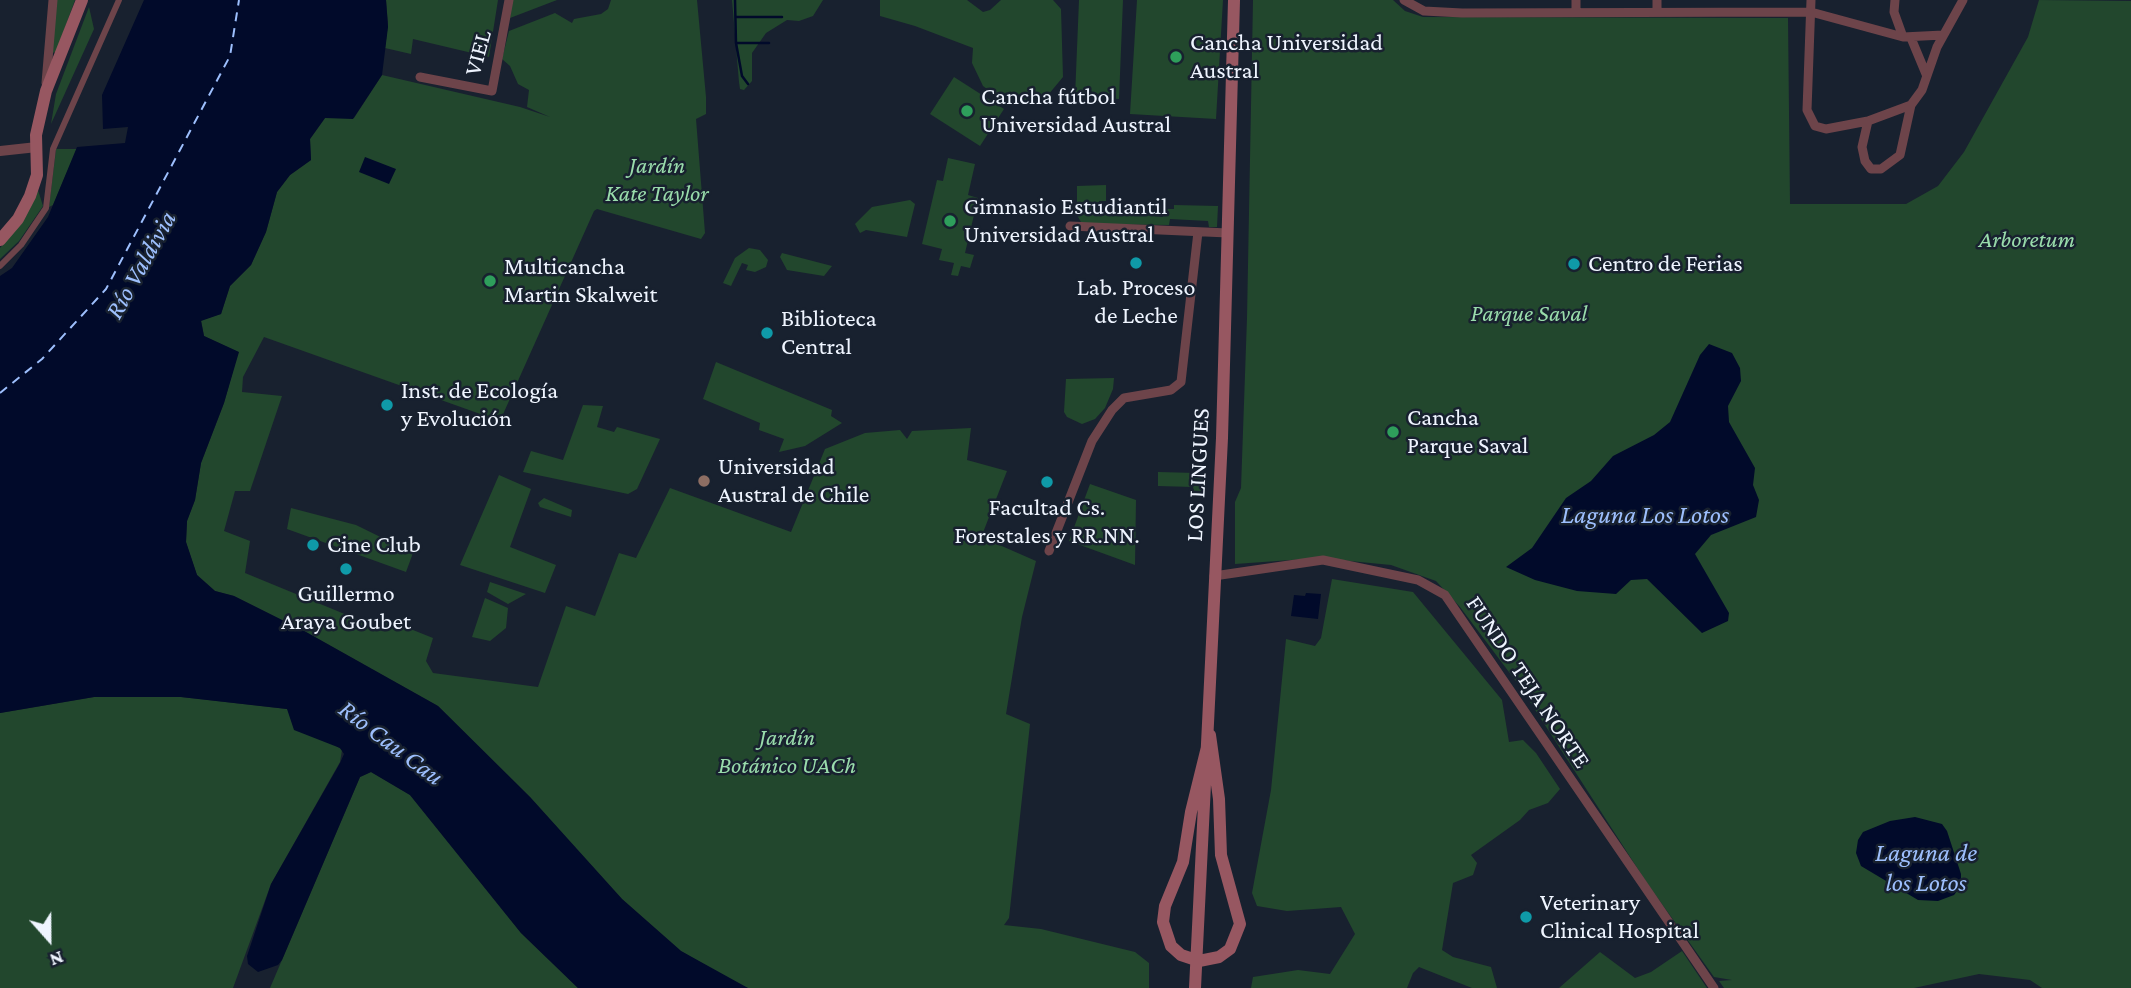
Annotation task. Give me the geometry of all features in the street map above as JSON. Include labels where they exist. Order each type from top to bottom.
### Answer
[{"type":"main road","points":[[0,240],[18,219],[30,196],[37,175],[36,135],[46,91],[82,0]]},
{"type":"main road","name":"LOS LINGUES","points":[[1195,988],[1210,735],[1214,576],[1222,438],[1234,0]]},
{"type":"main road","points":[[1210,735],[1219,799],[1221,855],[1240,925],[1234,944],[1225,953],[1199,961],[1175,951],[1167,941],[1163,922],[1165,906],[1183,862],[1210,735]]},
{"type":"street","points":[[46,91],[52,0]]},
{"type":"street","points":[[0,266],[21,245],[46,208],[53,149],[119,0]]},
{"type":"street","name":"VIEL","points":[[420,77],[492,91],[509,0]]},
{"type":"street","points":[[1404,0],[1424,11],[1476,12],[1560,7],[1576,12],[1811,12],[1907,38],[1943,35]]},
{"type":"street","points":[[1476,12],[1477,0]]},
{"type":"street","points":[[1576,0],[1576,12]]},
{"type":"street","points":[[1657,0],[1657,11]]},
{"type":"street","points":[[1811,0],[1806,96],[1810,121],[1826,129],[1868,121],[1911,105]]},
{"type":"street","points":[[1895,0],[1895,12],[1926,74]]},
{"type":"street","points":[[1868,121],[1862,148],[1865,161],[1871,169],[1881,169],[1900,155],[1911,105],[1922,90],[1943,35],[1963,0]]},
{"type":"street","points":[[1881,32],[1895,12]]},
{"type":"street","points":[[0,150],[37,147]]},
{"type":"street","points":[[1070,226],[1228,233]]},
{"type":"street","points":[[1049,551],[1096,432],[1112,410],[1124,398],[1171,390],[1181,382],[1198,232]]},
{"type":"street","name":"FUNDO TEJA NORTE","points":[[1214,576],[1323,560],[1418,580],[1445,595],[1713,988]]},
{"type":"green space","points":[[56,0],[75,0],[56,52],[52,53]]},
{"type":"green space","points":[[386,0],[498,0],[489,57],[413,39],[411,54],[385,48],[388,24]]},
{"type":"green space","points":[[512,0],[557,0],[510,18]]},
{"type":"green space","name":"Jardín Botánico UACh","points":[[611,0],[697,0],[706,97],[706,114],[696,119],[705,233],[701,239],[597,209],[594,211],[500,421],[264,337],[243,377],[242,392],[282,396],[250,491],[235,491],[224,531],[250,541],[245,573],[381,629],[388,620],[433,638],[426,661],[433,673],[538,687],[566,606],[595,616],[619,553],[636,558],[670,488],[791,532],[825,449],[865,433],[900,430],[907,439],[912,431],[971,428],[967,460],[1007,471],[984,530],[988,540],[1036,561],[1022,617],[1006,714],[1030,724],[1009,918],[1004,925],[1041,929],[1135,952],[1149,963],[1149,988],[748,988],[737,984],[681,951],[622,899],[530,797],[438,706],[306,632],[234,596],[215,591],[197,575],[186,542],[187,521],[195,500],[201,463],[224,403],[238,352],[204,336],[201,320],[221,314],[230,286],[251,265],[266,232],[277,192],[290,175],[311,160],[310,139],[325,118],[354,118],[382,75],[520,107],[550,117],[527,107],[529,90],[518,84],[510,66],[502,59],[509,31],[555,13],[572,23],[574,19],[601,14],[608,9]]},
{"type":"green space","points":[[732,0],[823,0],[813,16],[799,21],[787,20],[766,33],[752,53],[752,81],[744,90],[740,89],[739,82]]},
{"type":"green space","points":[[880,0],[967,0],[983,12],[990,10],[1001,0],[1053,0],[1061,9],[1063,77],[1048,95],[1007,104],[983,86],[972,63],[973,48],[880,16]]},
{"type":"green space","points":[[1079,0],[1123,0],[1119,99],[1075,97]]},
{"type":"green space","name":"Cancha Universidad Austral","points":[[1137,0],[1223,0],[1216,119],[1130,114]]},
{"type":"green space","name":"Parque Saval","points":[[1253,0],[1393,0],[1405,11],[1423,17],[1788,18],[1790,204],[1906,204],[1938,186],[1964,152],[2028,37],[2039,0],[2131,1],[2131,988],[2042,988],[2030,980],[1979,974],[1914,988],[1724,988],[1719,981],[1732,980],[1714,977],[1647,883],[1521,688],[1460,607],[1436,581],[1391,565],[1319,558],[1235,564],[1235,502],[1241,488],[1247,318]]},
{"type":"green space","points":[[89,7],[94,29],[51,124],[56,94]]},
{"type":"green space","name":"Cancha fútbol Universidad Austral","points":[[954,77],[1004,109],[980,146],[930,114]]},
{"type":"green space","points":[[56,149],[77,149],[53,205],[49,207]]},
{"type":"green space","name":"Gimnasio Estudiantil Universidad Austral","points":[[948,158],[975,164],[968,195],[978,198],[965,253],[974,255],[970,268],[961,266],[958,276],[951,275],[954,263],[939,260],[942,249],[922,244],[937,180],[943,181]]},
{"type":"green space","points":[[1106,185],[1106,201],[1099,201],[1099,210],[1163,217],[1163,209],[1174,209],[1174,205],[1218,206],[1217,227],[1209,227],[1208,221],[1170,219],[1169,225],[1082,224],[1077,215],[1077,186]]},
{"type":"green space","points":[[38,190],[43,206],[19,241],[0,259],[0,248],[21,222]]},
{"type":"green space","points":[[910,200],[915,204],[907,237],[866,230],[860,233],[855,224],[872,207]]},
{"type":"green space","points":[[749,248],[760,250],[768,260],[766,267],[755,272],[746,270],[748,265],[742,263],[731,286],[723,283],[735,258]]},
{"type":"green space","points":[[782,253],[832,266],[824,276],[787,270],[780,257]]},
{"type":"green space","points":[[716,362],[832,410],[831,416],[842,423],[805,446],[779,452],[784,439],[759,430],[760,423],[703,399]]},
{"type":"green space","points":[[1114,378],[1113,389],[1105,408],[1095,419],[1082,424],[1067,417],[1064,412],[1066,379]]},
{"type":"green space","points":[[583,405],[603,406],[597,427],[614,432],[617,427],[660,439],[637,489],[628,494],[523,472],[531,451],[563,460]]},
{"type":"green space","points":[[1197,467],[1203,467],[1203,491],[1194,491],[1193,487],[1158,486],[1158,472],[1196,473]]},
{"type":"green space","points":[[499,475],[531,489],[510,547],[556,565],[545,593],[460,565]]},
{"type":"green space","points":[[1090,484],[1136,500],[1135,565],[1069,541]]},
{"type":"green space","points":[[544,498],[572,510],[571,517],[540,507],[538,503]]},
{"type":"green space","points":[[291,508],[356,525],[413,553],[406,572],[287,529]]},
{"type":"green space","points":[[1332,579],[1413,592],[1502,700],[1509,742],[1523,740],[1536,753],[1560,789],[1548,803],[1529,810],[1520,820],[1471,855],[1477,863],[1473,875],[1453,883],[1442,950],[1453,957],[1491,967],[1497,988],[1472,988],[1419,967],[1413,973],[1407,988],[1251,988],[1253,977],[1298,970],[1330,974],[1355,934],[1341,907],[1287,911],[1257,906],[1252,893],[1271,790],[1286,639],[1315,646],[1321,638]]},
{"type":"green space","points":[[490,582],[526,594],[508,604],[487,592]]},
{"type":"green space","points":[[485,598],[508,608],[506,628],[490,641],[472,637]]},
{"type":"green space","points":[[94,697],[181,697],[287,709],[342,750],[340,762],[271,884],[233,988],[0,988],[0,713]]},
{"type":"green space","points":[[371,772],[410,795],[521,933],[578,988],[270,988],[360,777]]},
{"type":"green space","points":[[1682,951],[1707,988],[1559,988],[1600,952],[1635,978],[1651,972]]},
{"type":"water","points":[[144,0],[386,0],[388,27],[382,75],[353,119],[325,118],[310,139],[311,160],[290,175],[277,192],[266,232],[251,265],[230,286],[221,314],[201,321],[204,336],[239,352],[224,403],[201,463],[195,500],[187,521],[186,542],[197,575],[215,591],[234,596],[306,632],[438,706],[530,797],[622,899],[681,951],[748,988],[578,988],[521,933],[410,795],[371,772],[360,777],[282,960],[278,965],[258,972],[248,964],[247,956],[271,884],[340,763],[344,754],[340,748],[294,730],[287,709],[181,697],[94,697],[0,713],[0,276],[12,268],[48,217],[77,147],[125,143],[128,127],[103,129],[102,95]]},
{"type":"water","points":[[365,157],[396,169],[389,184],[359,172]]},
{"type":"water","name":"Laguna Los Lotos","points":[[1709,344],[1732,353],[1740,368],[1741,381],[1728,406],[1729,422],[1755,468],[1753,485],[1759,500],[1756,517],[1711,535],[1695,554],[1729,613],[1728,621],[1702,633],[1647,579],[1631,580],[1616,594],[1577,591],[1535,580],[1506,567],[1532,548],[1566,498],[1591,481],[1613,456],[1654,435],[1670,422],[1700,355]]},
{"type":"water","points":[[1306,593],[1321,594],[1318,619],[1291,616],[1294,595],[1305,596]]},
{"type":"water","name":"Laguna de los Lotos","points":[[1915,817],[1942,824],[1947,831],[1961,874],[1961,886],[1954,895],[1938,901],[1918,900],[1861,866],[1856,853],[1858,840],[1863,832],[1890,821]]},
{"type":"waterway","points":[[735,0],[736,43],[742,76],[748,84]]},
{"type":"waterway","points":[[737,17],[782,17]]},
{"type":"waterway","points":[[737,43],[769,43]]},
{"type":"ferry route","points":[[0,393],[42,359],[106,289],[230,56],[239,0]]},
{"type":"place","name":"Cancha Universidad Austral","points":[[1176,57]]},
{"type":"place","name":"Cancha fútbol Universidad Austral","points":[[967,111]]},
{"type":"place","name":"Gimnasio Estudiantil Universidad Austral","points":[[950,221]]},
{"type":"place","name":"Lab. Proceso de Leche","points":[[1136,263]]},
{"type":"place","name":"Centro de Ferias","points":[[1574,264]]},
{"type":"place","name":"Multicancha Martin Skalweit","points":[[490,281]]},
{"type":"place","name":"Biblioteca Central","points":[[767,333]]},
{"type":"place","name":"Inst. de Ecología y Evolución","points":[[387,405]]},
{"type":"place","name":"Cancha Parque Saval","points":[[1393,432]]},
{"type":"place","name":"Universidad Austral de Chile","points":[[704,481]]},
{"type":"place","name":"Facultad Cs. Forestales y RR.NN.","points":[[1047,482]]},
{"type":"place","name":"Cine Club","points":[[313,545]]},
{"type":"place","name":"Guillermo Araya Goubet","points":[[346,569]]},
{"type":"place","name":"Veterinary Clinical Hospital","points":[[1526,917]]},
{"type":"park label","name":"Jardín Kate Taylor","points":[[657,180]]},
{"type":"park label","name":"Arboretum","points":[[2027,240]]},
{"type":"water label","name":"Río Valdivia","points":[[141,265]]},
{"type":"water label","name":"Río Cau Cau","points":[[391,743]]}]
